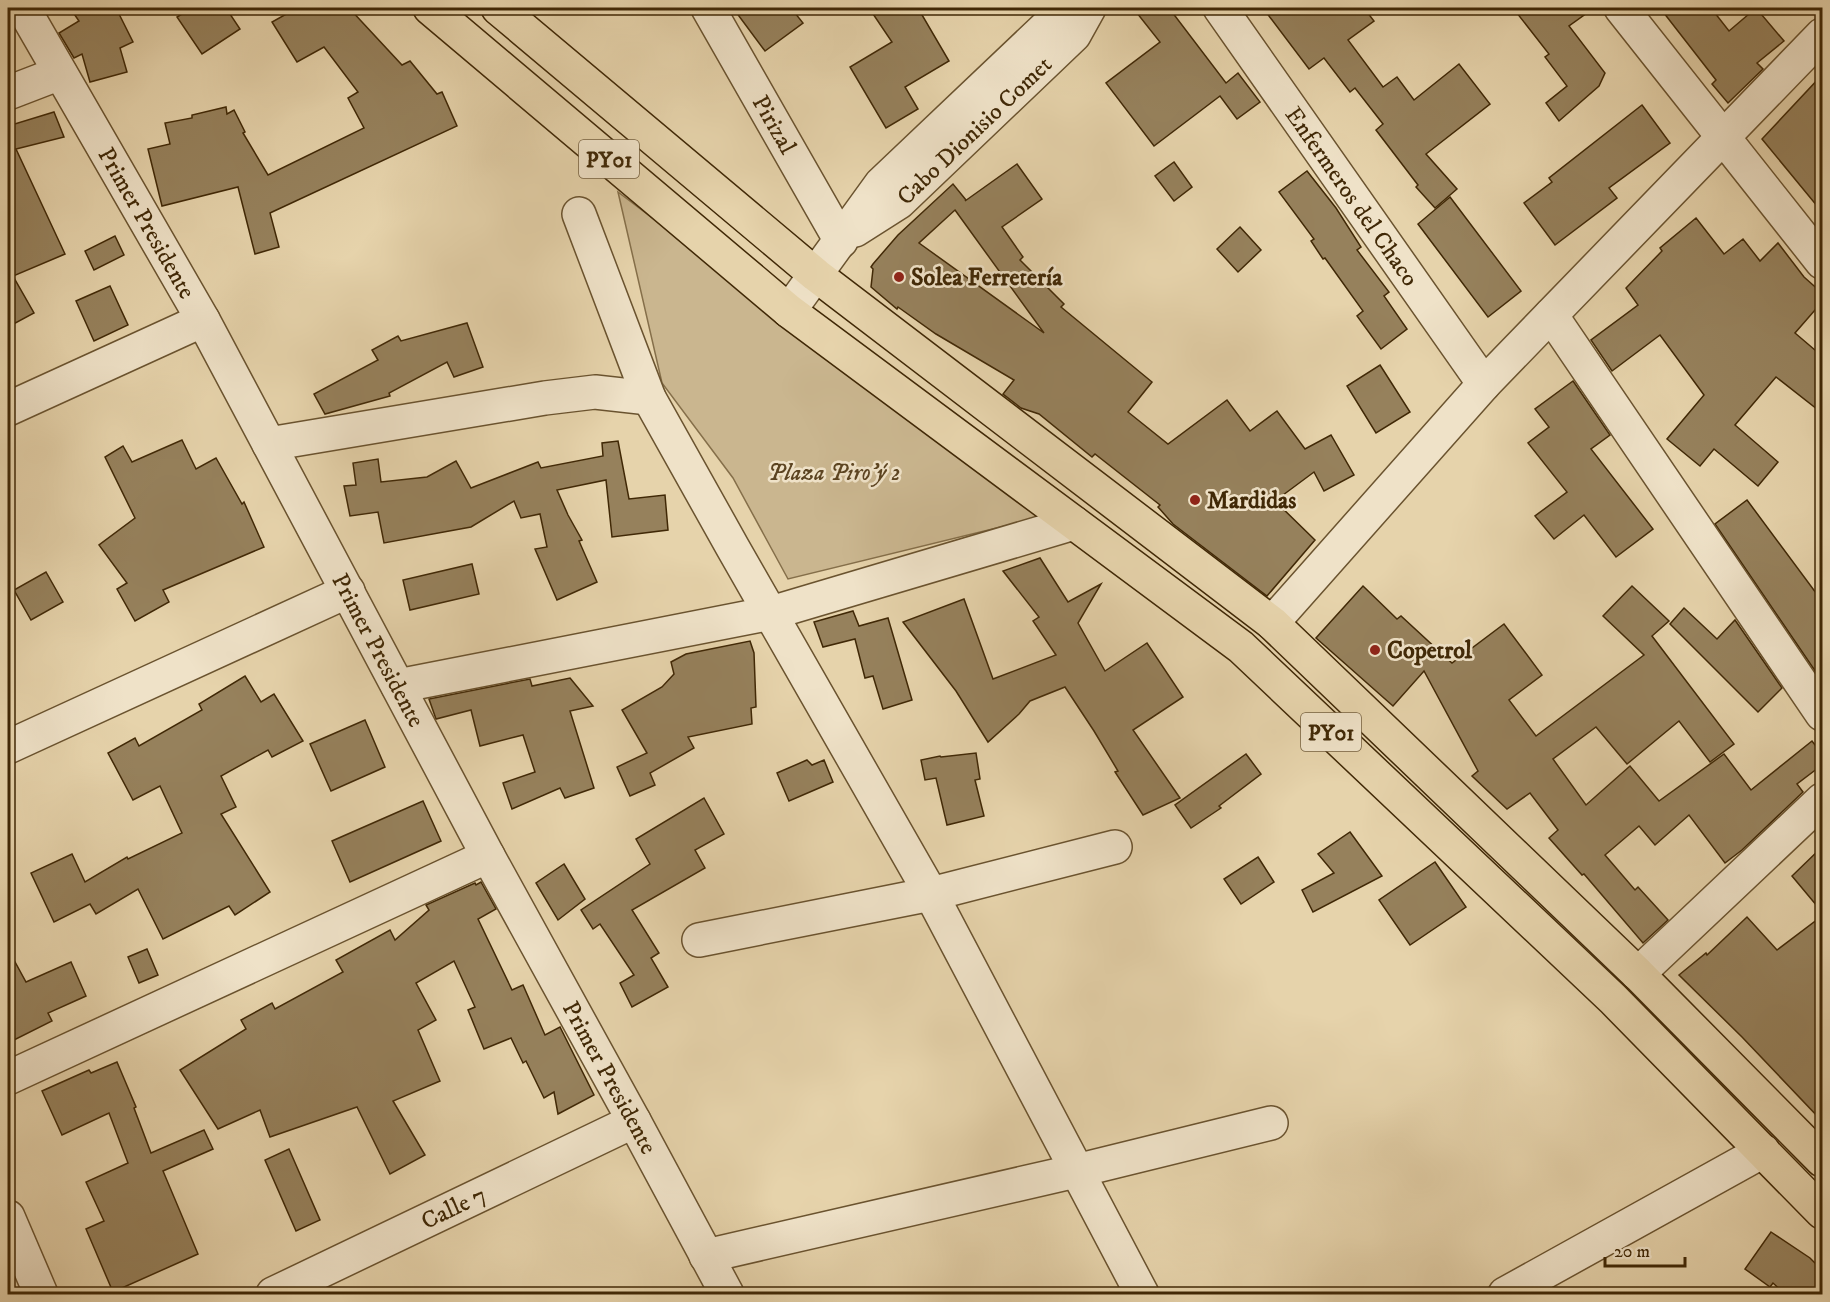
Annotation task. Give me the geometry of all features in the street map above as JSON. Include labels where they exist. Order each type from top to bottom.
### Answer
[{"type":"highway","name":"PY01","points":[[430,8],[789,311],[1241,647],[1613,999],[1822,1212]]},
{"type":"highway","name":"PY01","points":[[498,8],[816,275],[1272,623],[1638,974],[1822,1160]]},
{"type":"street","name":"Primer Presidente","points":[[23,8],[203,320],[488,856],[727,1294]]},
{"type":"street","name":"Pirizal","points":[[708,8],[842,239]]},
{"type":"street","name":"Cabo Dionisio Comet","points":[[789,311],[881,184],[1059,15],[1072,8]]},
{"type":"street","name":"Cabo Dionisio Comet","points":[[842,239],[899,202],[1074,35],[1089,8]]},
{"type":"street","name":"Enfermeros del Chaco","points":[[1220,8],[1484,384]]},
{"type":"street","points":[[1621,8],[1822,262]]},
{"type":"street","points":[[1272,623],[1484,384],[1822,35]]},
{"type":"street","points":[[8,93],[60,73]]},
{"type":"street","points":[[579,214],[649,398],[931,894],[1142,1294]]},
{"type":"street","points":[[1551,315],[1822,714]]},
{"type":"street","points":[[8,409],[203,320]]},
{"type":"street","points":[[269,444],[545,398],[595,392],[649,398]]},
{"type":"street","points":[[398,686],[771,613],[1074,523]]},
{"type":"street","points":[[8,747],[348,591]]},
{"type":"street","points":[[1638,974],[1822,800]]},
{"type":"street","points":[[699,940],[931,894],[1115,847]]},
{"type":"street","points":[[8,1078],[488,856]]},
{"type":"street","name":"Calle 7","points":[[273,1294],[634,1121]]},
{"type":"street","points":[[706,1256],[1076,1171],[1271,1123]]},
{"type":"street","points":[[1505,1294],[1762,1151]]},
{"type":"street","points":[[12,1237],[41,1294]]},
{"type":"green space","name":"Plaza Piro'ý 2","points":[[618,192],[1046,516],[788,579],[733,478],[662,383]]},
{"type":"building","points":[[70,8],[116,8],[133,42],[120,48],[127,72],[90,82],[82,54],[74,58],[59,33],[79,21]]},
{"type":"building","points":[[192,8],[226,8],[240,29],[202,54],[177,17]]},
{"type":"building","points":[[297,8],[349,8],[402,65],[410,61],[437,94],[442,92],[457,126],[270,213],[279,247],[255,254],[238,187],[162,206],[148,149],[170,144],[165,123],[192,118],[192,115],[226,107],[227,114],[234,110],[245,132],[243,133],[268,175],[364,128],[348,98],[358,92],[324,47],[297,62],[272,22]]},
{"type":"building","points":[[733,8],[791,8],[803,23],[765,51]]},
{"type":"building","points":[[869,8],[918,8],[949,61],[905,87],[918,109],[886,128],[850,67],[892,42]]},
{"type":"building","points":[[1133,8],[1169,8],[1226,83],[1238,73],[1260,102],[1237,119],[1220,96],[1154,146],[1106,83],[1160,42]]},
{"type":"building","points":[[1263,8],[1364,8],[1374,21],[1348,40],[1383,87],[1397,77],[1414,100],[1459,64],[1490,104],[1426,154],[1457,189],[1435,208],[1416,187],[1418,185],[1376,130],[1383,124],[1355,88],[1350,92],[1324,58],[1309,69]]},
{"type":"building","points":[[1513,8],[1594,8],[1569,26],[1605,73],[1599,86],[1559,121],[1546,103],[1567,86],[1545,57],[1549,54]]},
{"type":"building","points":[[1660,8],[1711,8],[1729,31],[1756,8],[1784,41],[1757,63],[1763,69],[1728,103],[1712,84],[1716,80]]},
{"type":"building","points":[[1822,75],[1822,212],[1762,139]]},
{"type":"building","points":[[1642,105],[1670,143],[1609,188],[1617,198],[1555,245],[1524,203],[1552,182],[1549,178]]},
{"type":"building","points":[[54,112],[64,137],[16,149],[65,254],[13,276],[34,313],[8,327],[8,126]]},
{"type":"building","points":[[1174,162],[1192,187],[1174,201],[1155,176]]},
{"type":"building","points":[[1017,164],[1042,199],[1002,227],[1023,257],[1020,260],[1064,304],[1061,307],[1152,382],[1128,412],[1168,444],[1227,400],[1250,431],[1277,411],[1305,449],[1331,435],[1354,475],[1324,491],[1314,472],[1275,501],[1315,540],[1267,596],[1173,524],[1158,507],[1160,505],[1095,454],[1092,457],[1039,414],[1021,408],[1003,394],[1014,380],[936,334],[898,307],[897,309],[871,287],[873,264],[898,235],[953,184],[965,201]],"holes":[[[955,210],[1044,333],[919,243]]]},
{"type":"building","points":[[1307,171],[1336,208],[1361,247],[1357,250],[1389,292],[1384,296],[1407,329],[1381,349],[1357,316],[1363,311],[1325,258],[1323,259],[1311,241],[1314,239],[1279,192]]},
{"type":"building","points":[[1450,197],[1521,291],[1488,317],[1418,224]]},
{"type":"building","points":[[1696,218],[1724,254],[1743,239],[1760,261],[1778,243],[1804,277],[1822,293],[1822,302],[1795,333],[1822,356],[1822,413],[1776,377],[1735,425],[1778,462],[1758,486],[1714,449],[1700,466],[1667,439],[1704,395],[1660,335],[1612,371],[1591,340],[1638,305],[1626,288],[1662,251],[1660,248]]},
{"type":"building","points":[[1240,227],[1261,250],[1238,272],[1217,249]]},
{"type":"building","points":[[115,236],[124,255],[94,270],[85,251]]},
{"type":"building","points":[[110,286],[128,325],[94,341],[76,301]]},
{"type":"building","points":[[467,323],[483,367],[454,377],[447,362],[389,393],[390,396],[325,414],[314,394],[378,360],[372,350],[398,336],[401,341]]},
{"type":"building","points":[[1380,365],[1410,412],[1376,433],[1347,386]]},
{"type":"building","points":[[1573,381],[1610,435],[1591,449],[1653,529],[1616,557],[1584,515],[1554,539],[1535,516],[1567,492],[1528,443],[1549,427],[1535,409]]},
{"type":"building","points":[[182,440],[196,469],[216,458],[242,504],[244,502],[264,547],[163,590],[169,602],[135,621],[117,589],[127,583],[99,545],[135,518],[105,457],[123,446],[132,462]]},
{"type":"building","points":[[618,441],[629,499],[665,495],[668,530],[612,537],[606,480],[557,490],[582,540],[579,541],[597,582],[557,600],[535,549],[547,547],[540,514],[521,518],[514,501],[471,527],[384,543],[378,512],[350,516],[344,486],[356,485],[353,463],[378,459],[381,482],[427,477],[456,461],[471,488],[538,462],[541,468],[603,456],[602,443]]},
{"type":"building","points":[[1747,500],[1822,601],[1822,681],[1715,524]]},
{"type":"building","points":[[1040,558],[1068,602],[1101,584],[1078,623],[1105,671],[1147,643],[1183,697],[1133,730],[1180,798],[1143,815],[1115,772],[1118,771],[1094,731],[1065,687],[1030,701],[988,742],[956,691],[903,622],[964,599],[993,679],[1056,655],[1033,621],[1039,617],[1003,571]]},
{"type":"building","points":[[472,564],[479,594],[410,610],[403,580]]},
{"type":"building","points":[[46,572],[63,602],[31,620],[14,590]]},
{"type":"building","points":[[1363,586],[1397,619],[1401,616],[1452,663],[1504,624],[1542,675],[1509,700],[1536,736],[1644,655],[1603,616],[1632,586],[1669,621],[1652,636],[1734,744],[1710,762],[1679,721],[1627,764],[1596,727],[1553,759],[1586,805],[1630,766],[1659,801],[1724,754],[1751,790],[1812,741],[1822,754],[1822,765],[1797,784],[1803,792],[1742,850],[1725,863],[1689,815],[1655,845],[1639,826],[1605,855],[1635,890],[1638,887],[1668,920],[1643,943],[1584,874],[1582,875],[1549,838],[1558,830],[1530,793],[1507,809],[1472,776],[1478,771],[1424,671],[1393,706],[1316,638]]},
{"type":"building","points":[[1684,608],[1717,639],[1735,620],[1782,688],[1758,712],[1670,624]]},
{"type":"building","points":[[853,611],[859,626],[888,618],[912,700],[883,709],[873,676],[865,678],[855,639],[823,647],[814,622]]},
{"type":"building","points":[[750,641],[754,653],[756,707],[751,708],[752,724],[688,737],[694,748],[650,773],[655,785],[630,796],[617,767],[647,753],[622,710],[662,687],[674,674],[671,662],[686,654]]},
{"type":"building","points":[[245,676],[261,702],[274,694],[303,741],[272,757],[268,750],[221,776],[236,807],[221,814],[270,892],[235,915],[229,906],[163,939],[138,889],[96,914],[90,904],[54,922],[31,873],[72,854],[85,882],[127,857],[128,859],[182,833],[160,786],[133,800],[108,753],[135,738],[139,746],[202,710],[199,704]]},
{"type":"building","points":[[570,678],[593,706],[570,711],[594,788],[565,798],[560,788],[512,809],[503,783],[535,772],[523,735],[480,746],[471,710],[436,719],[429,699],[530,679],[532,686]]},
{"type":"building","points":[[365,720],[385,767],[331,791],[310,744]]},
{"type":"building","points":[[976,753],[980,779],[975,780],[984,816],[947,825],[936,778],[925,780],[921,760]]},
{"type":"building","points":[[1246,754],[1261,774],[1219,806],[1221,808],[1191,828],[1175,805]]},
{"type":"building","points":[[807,760],[812,765],[824,760],[833,782],[789,801],[777,773]]},
{"type":"building","points":[[704,798],[724,834],[695,850],[705,868],[632,910],[659,953],[651,958],[668,987],[632,1007],[620,983],[634,975],[600,924],[593,929],[581,910],[650,864],[636,839]]},
{"type":"building","points":[[423,801],[441,841],[350,882],[332,841]]},
{"type":"building","points":[[1350,832],[1382,876],[1313,912],[1302,890],[1334,873],[1318,854]]},
{"type":"building","points":[[1822,847],[1822,912],[1792,876]]},
{"type":"building","points":[[1258,857],[1274,882],[1241,904],[1224,879]]},
{"type":"building","points":[[1435,862],[1466,907],[1410,945],[1379,900]]},
{"type":"building","points":[[564,864],[585,899],[558,920],[536,883]]},
{"type":"building","points":[[481,882],[496,909],[478,919],[512,990],[523,985],[545,1035],[560,1027],[594,1095],[558,1114],[554,1092],[544,1098],[526,1061],[523,1063],[511,1038],[484,1049],[468,1010],[475,1007],[454,961],[416,983],[436,1020],[418,1030],[440,1081],[393,1101],[425,1155],[390,1174],[357,1107],[270,1137],[260,1110],[218,1129],[180,1070],[246,1029],[241,1020],[272,1003],[275,1009],[343,972],[336,960],[390,930],[395,940],[429,910],[426,905]]},
{"type":"building","points":[[1822,916],[1822,1121],[1679,975],[1706,953],[1707,955],[1747,917],[1777,950]]},
{"type":"building","points":[[8,949],[26,982],[71,962],[86,996],[48,1013],[52,1021],[8,1043]]},
{"type":"building","points":[[147,949],[158,975],[139,983],[128,957]]},
{"type":"building","points":[[117,1062],[136,1107],[134,1108],[151,1153],[204,1130],[213,1149],[163,1171],[198,1254],[113,1292],[86,1229],[104,1221],[86,1182],[128,1163],[109,1113],[62,1135],[42,1091],[89,1070],[91,1073]]},
{"type":"building","points":[[289,1149],[320,1220],[296,1231],[265,1160]]},
{"type":"building","points":[[1771,1232],[1810,1258],[1822,1270],[1822,1294],[1785,1294],[1773,1283],[1770,1287],[1745,1269]]},
{"type":"place","name":"Solea Ferretería","points":[[899,277]]},
{"type":"place","name":"Mardidas","points":[[1195,500]]},
{"type":"place","name":"Copetrol","points":[[1375,650]]}]
